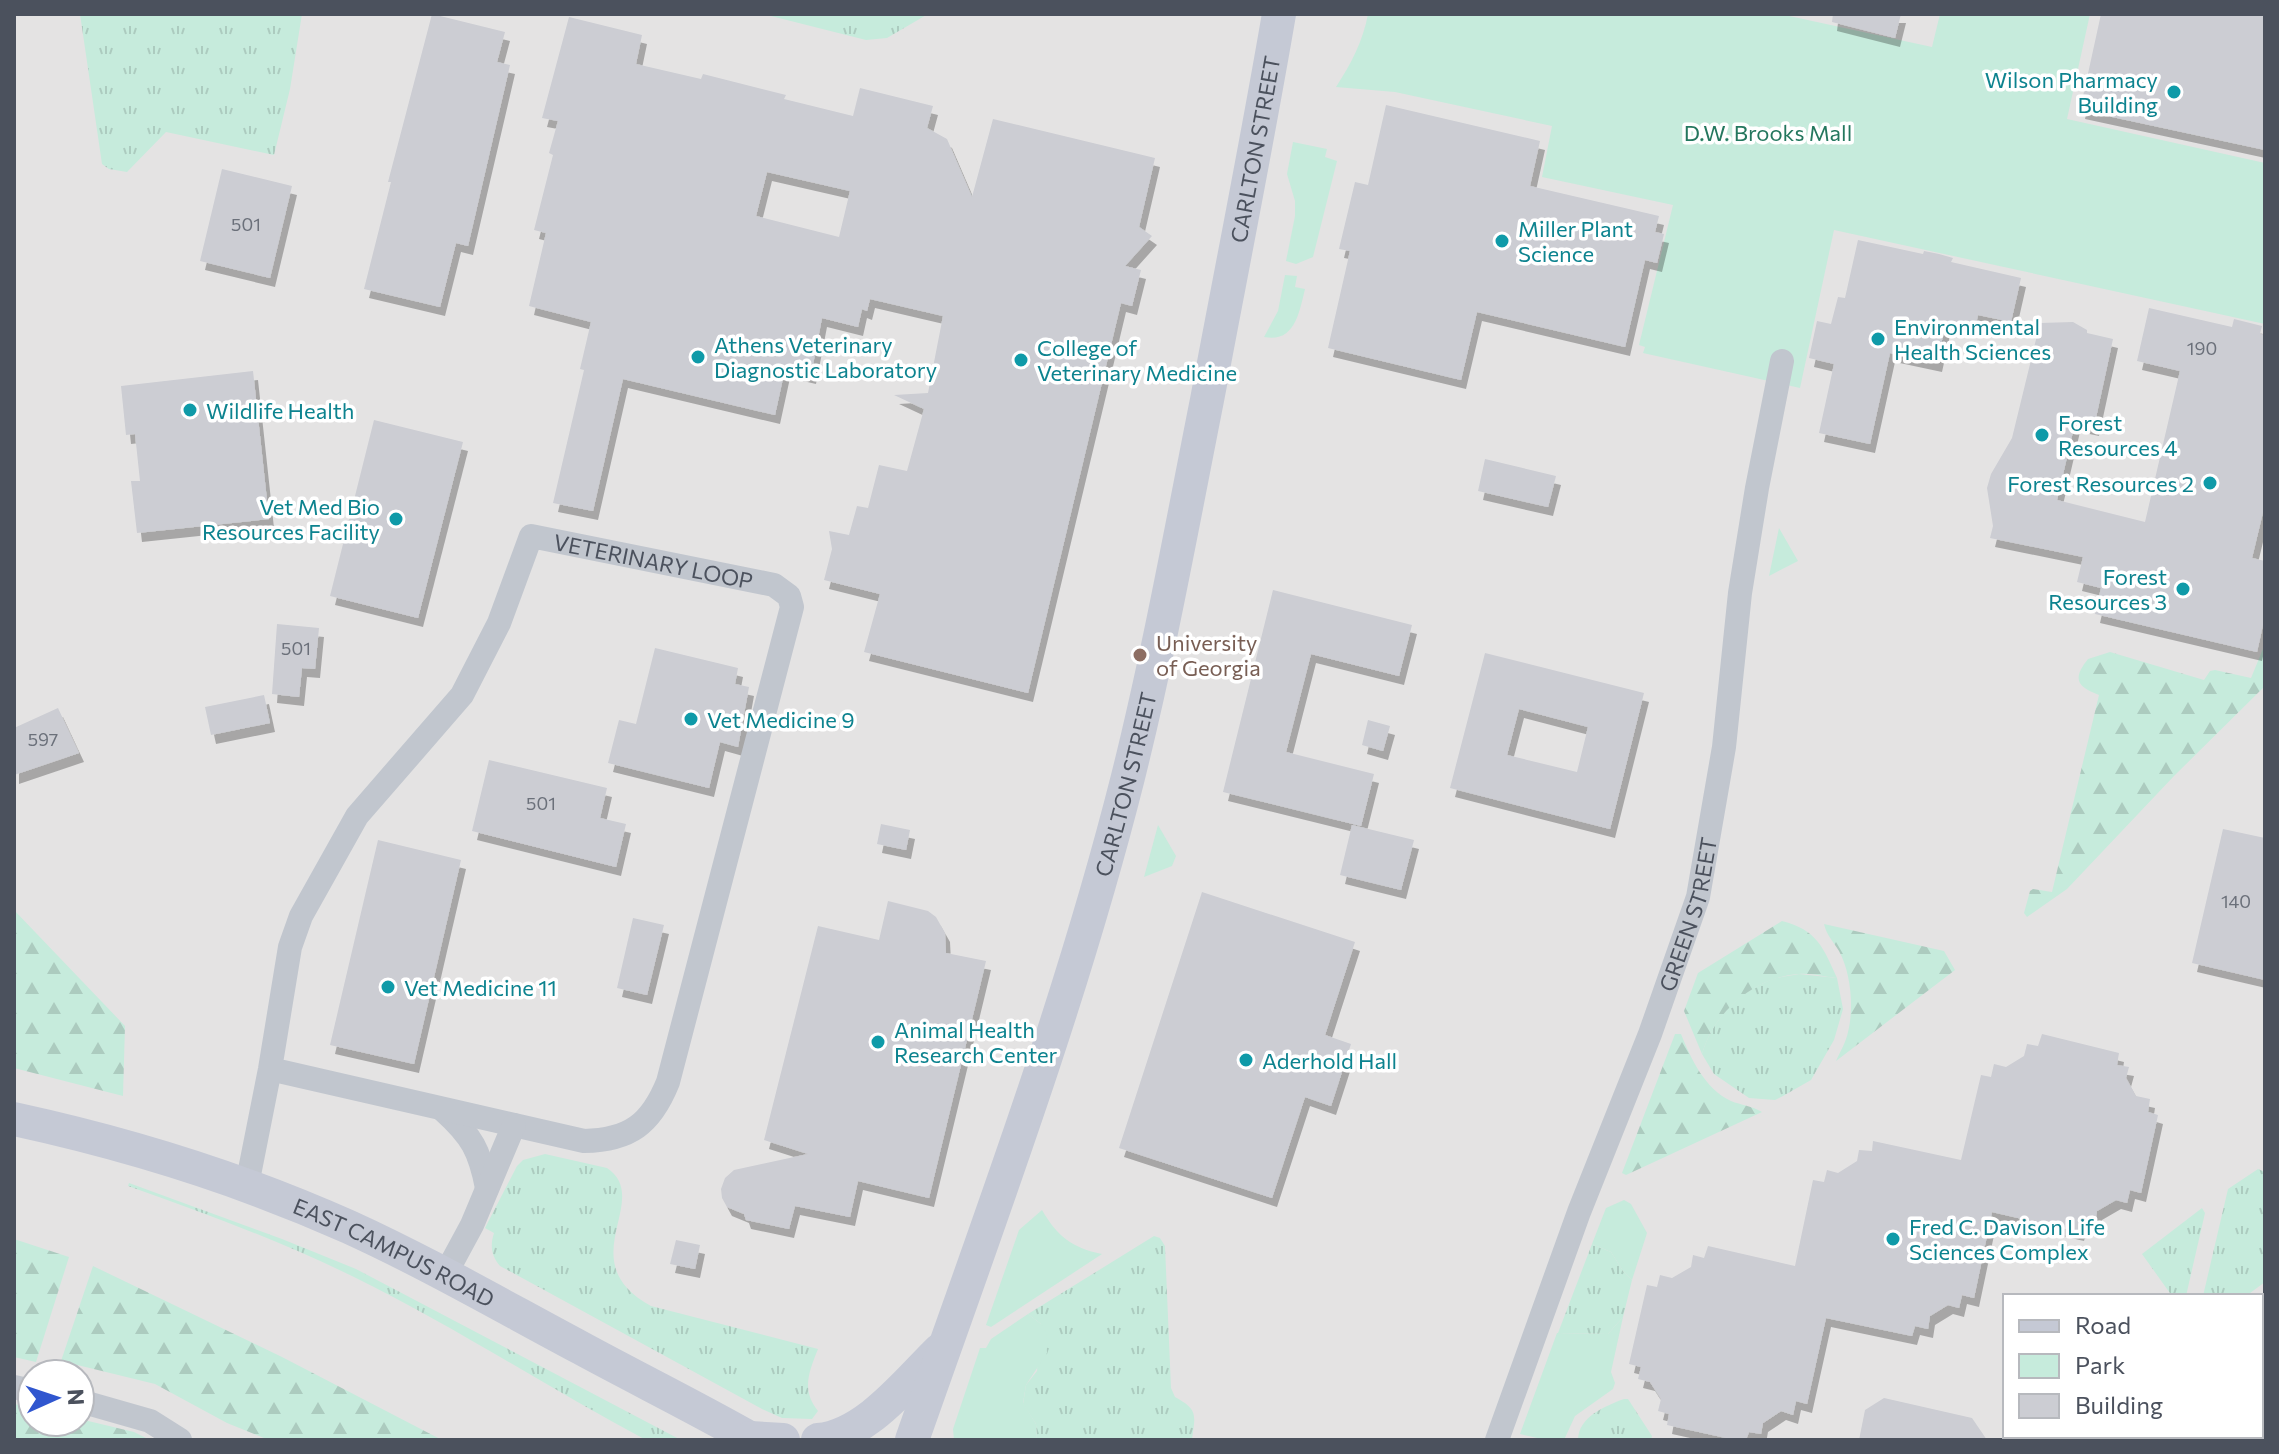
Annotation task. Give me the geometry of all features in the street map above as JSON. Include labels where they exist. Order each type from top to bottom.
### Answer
[{"type":"street","name":"CARLTON STREET","points":[[912,1440],[1039,1077],[1128,776],[1169,596],[1279,14]]},
{"type":"street","name":"GREEN STREET","points":[[1497,1440],[1579,1212],[1650,1034],[1698,897],[1724,747],[1740,593],[1782,361]]},
{"type":"street","name":"VETERINARY LOOP","points":[[247,1185],[290,947],[309,899],[357,816],[462,695],[499,623],[531,536],[774,585],[789,596],[792,607],[668,1082],[660,1103],[649,1118],[626,1134],[599,1140],[569,1138],[270,1069]]},
{"type":"street","points":[[441,1109],[463,1128],[475,1144],[487,1188]]},
{"type":"street","name":"EAST CAMPUS ROAD","points":[[14,1119],[113,1143],[247,1185],[349,1227],[762,1439]]},
{"type":"street","points":[[445,1275],[514,1125]]},
{"type":"street","points":[[818,1440],[832,1439],[856,1429],[946,1344]]},
{"type":"street","points":[[928,1394],[929,1440]]},
{"type":"street","points":[[96,1406],[150,1421],[180,1440]]},
{"type":"shaded area","name":"University of Georgia","points":[[14,14],[2265,14],[2265,1440],[14,1440]]},
{"type":"green space","points":[[80,14],[302,14],[290,89],[274,155],[166,132],[127,172],[109,169],[102,164]]},
{"type":"green space","points":[[763,14],[928,14],[887,38],[866,40]]},
{"type":"green space","name":"D.W. Brooks Mall","points":[[1368,14],[1780,14],[1932,47],[1940,14],[2090,14],[2067,119],[2265,163],[2265,324],[1834,230],[1800,388],[1643,353],[1645,347],[1639,345],[1673,205],[1542,177],[1552,126],[1395,92],[1336,87],[1356,52]]},
{"type":"green space","points":[[1293,142],[1327,149],[1325,157],[1337,161],[1313,257],[1296,264],[1286,261],[1295,216],[1295,201],[1287,174]]},
{"type":"green space","points":[[1285,275],[1297,276],[1295,287],[1305,289],[1298,316],[1283,335],[1264,337],[1278,311]]},
{"type":"green space","points":[[1779,528],[1798,561],[1769,576]]},
{"type":"green space","points":[[2265,644],[2265,686],[2067,889],[2027,917],[2024,913],[2030,891],[2052,892],[2099,695],[2079,682],[2080,672],[2088,659],[2110,652],[2204,680],[2210,671],[2215,670],[2251,678]]},
{"type":"green space","points":[[1158,825],[1176,856],[1172,866],[1144,877]]},
{"type":"green space","points":[[14,910],[125,1026],[123,1096],[14,1068]]},
{"type":"green space","points":[[1782,921],[1803,929],[1817,941],[1837,978],[1799,974],[1767,982],[1752,990],[1726,1011],[1702,1054],[1684,1011],[1698,973]]},
{"type":"green space","points":[[1824,924],[1944,951],[1955,970],[1836,1061],[1848,1032],[1850,991],[1843,960]]},
{"type":"green space","points":[[1799,974],[1837,978],[1843,1009],[1834,1040],[1811,1080],[1775,1100],[1749,1098],[1714,1074],[1702,1054],[1706,1042],[1718,1020],[1745,993],[1772,980]]},
{"type":"green space","points":[[1675,1034],[1681,1034],[1694,1063],[1714,1089],[1731,1101],[1762,1112],[1626,1175],[1622,1173]]},
{"type":"green space","points":[[545,1154],[607,1168],[619,1181],[622,1197],[613,1251],[616,1270],[627,1288],[651,1306],[818,1349],[808,1381],[810,1396],[818,1411],[812,1419],[782,1418],[762,1409],[500,1266],[492,1250],[494,1233],[485,1228],[517,1166],[523,1160]]},
{"type":"green space","points":[[2258,1169],[2265,1172],[2265,1282],[2249,1294],[2203,1294],[2228,1189]]},
{"type":"green space","points":[[129,1183],[356,1269],[681,1440],[646,1440],[354,1277],[242,1228],[128,1186]]},
{"type":"green space","points":[[1624,1200],[1631,1204],[1647,1233],[1632,1280],[1611,1252],[1592,1244],[1606,1208]]},
{"type":"green space","points":[[2202,1208],[2205,1213],[2186,1294],[2171,1294],[2142,1254]]},
{"type":"green space","points":[[1042,1210],[1066,1240],[1102,1254],[991,1327],[986,1325],[1019,1230]]},
{"type":"green space","points":[[1154,1236],[1160,1238],[1165,1246],[1171,1388],[1175,1397],[1194,1414],[1192,1440],[1037,1440],[1036,1424],[1023,1404],[1026,1385],[1037,1371],[1041,1324],[1028,1314]]},
{"type":"green space","points":[[14,1239],[69,1257],[37,1358],[14,1357]]},
{"type":"green space","points":[[1592,1244],[1611,1252],[1632,1280],[1623,1317],[1608,1334],[1558,1333]]},
{"type":"green space","points":[[93,1266],[282,1357],[442,1440],[269,1440],[227,1423],[155,1384],[96,1370],[96,1358],[62,1358]]},
{"type":"green space","points":[[1028,1314],[1046,1332],[1047,1353],[1026,1385],[1023,1403],[1036,1424],[1037,1440],[954,1440],[953,1429],[980,1348],[986,1348],[991,1339]]},
{"type":"green space","points":[[1623,1317],[1611,1372],[1615,1383],[1613,1389],[1575,1416],[1564,1440],[1546,1440],[1520,1434],[1557,1333],[1608,1334]]},
{"type":"green space","points":[[1628,1399],[1652,1436],[1651,1440],[1578,1440],[1579,1432],[1588,1419],[1601,1409]]},
{"type":"green space","points":[[14,1404],[16,1438],[96,1438],[96,1423],[134,1432],[150,1440],[14,1440]]},
{"type":"building","points":[[432,14],[505,32],[497,62],[510,65],[468,246],[456,243],[440,307],[364,289]]},
{"type":"building","points":[[1833,14],[1901,14],[1895,38],[1832,22]]},
{"type":"building","name":"Wilson Pharmacy Building","points":[[2101,14],[2265,14],[2265,150],[2080,110]]},
{"type":"building","name":"College of Veterinary Medicine","points":[[569,17],[642,35],[636,64],[701,79],[703,74],[853,116],[860,88],[933,106],[927,128],[947,139],[972,197],[993,119],[1155,158],[1139,227],[1152,236],[1125,266],[1141,270],[1132,306],[1121,303],[1028,693],[864,652],[880,594],[824,580],[832,549],[829,531],[849,535],[857,506],[868,508],[879,465],[907,471],[924,409],[894,395],[928,393],[943,316],[870,299],[867,311],[862,309],[858,327],[822,318],[811,375],[785,369],[775,415],[623,379],[593,511],[553,503],[584,370],[580,369],[591,322],[529,306],[546,233],[534,230],[553,155],[549,153],[558,121],[542,118]],"holes":[[[767,172],[850,191],[839,237],[756,216]]]},
{"type":"building","name":"Miller Plant Science","points":[[1386,105],[1540,141],[1530,186],[1659,216],[1655,232],[1664,234],[1657,263],[1645,260],[1625,347],[1477,312],[1461,380],[1328,348],[1350,251],[1339,249],[1355,182],[1368,185]]},
{"type":"building","points":[[222,169],[292,186],[270,278],[200,261]]},
{"type":"building","name":"Environmental Health Sciences","points":[[1858,240],[1923,254],[1924,251],[1939,254],[1953,258],[1951,262],[2021,278],[2011,322],[1978,315],[1975,329],[1946,322],[1937,363],[1890,353],[1870,444],[1819,433],[1834,364],[1809,358],[1817,321],[1831,324],[1838,297],[1845,298]]},
{"type":"building","points":[[2149,308],[2232,327],[2234,319],[2262,326],[2260,334],[2265,335],[2265,504],[2252,558],[2265,561],[2265,616],[2257,652],[2095,614],[2101,588],[2077,582],[2083,557],[1990,538],[1993,526],[1987,488],[1991,474],[2012,438],[2040,323],[2073,322],[2087,333],[2113,339],[2094,427],[2075,423],[2057,500],[2145,522],[2180,371],[2137,361]]},
{"type":"building","name":"Wildlife Health","points":[[253,371],[269,519],[137,533],[131,481],[140,481],[135,434],[126,435],[121,386]]},
{"type":"building","name":"Vet Med Bio Resources Facility","points":[[374,420],[463,442],[418,618],[330,596]]},
{"type":"building","points":[[1485,459],[1556,476],[1548,507],[1478,491]]},
{"type":"building","points":[[1273,590],[1412,625],[1399,676],[1311,654],[1286,752],[1374,774],[1361,826],[1223,792]]},
{"type":"building","points":[[277,624],[319,628],[315,669],[302,668],[299,697],[272,694]]},
{"type":"building","name":"Vet Medicine 9","points":[[655,648],[738,668],[735,684],[749,687],[738,747],[720,742],[709,788],[608,763],[619,720],[636,724]]},
{"type":"building","points":[[1485,653],[1644,693],[1610,829],[1450,788]],"holes":[[[1519,709],[1588,727],[1577,772],[1507,755]]]},
{"type":"building","points":[[264,695],[270,723],[211,735],[205,707]]},
{"type":"building","points":[[58,708],[79,753],[14,775],[14,728]]},
{"type":"building","points":[[1368,720],[1390,726],[1383,751],[1362,745]]},
{"type":"building","points":[[489,760],[607,788],[600,818],[626,824],[616,867],[472,831]]},
{"type":"building","points":[[881,824],[910,830],[906,850],[877,844]]},
{"type":"building","points":[[1352,825],[1414,840],[1401,890],[1340,875]]},
{"type":"building","points":[[2223,829],[2265,838],[2265,980],[2192,963]]},
{"type":"building","name":"Vet Medicine 11","points":[[378,840],[461,860],[414,1064],[330,1045]]},
{"type":"building","name":"Aderhold Hall","points":[[1202,892],[1355,942],[1325,1035],[1351,1044],[1331,1106],[1305,1097],[1272,1198],[1119,1148]]},
{"type":"building","name":"Animal Health Research Center","points":[[888,901],[928,911],[936,917],[945,933],[946,953],[986,961],[929,1198],[858,1181],[850,1217],[795,1206],[789,1229],[746,1220],[744,1214],[727,1207],[722,1198],[725,1178],[734,1170],[808,1154],[764,1140],[818,926],[879,940]]},
{"type":"building","points":[[633,918],[664,925],[647,995],[617,988]]},
{"type":"building","name":"Fred C. Davison Life Sciences Complex","points":[[2042,1034],[2119,1053],[2117,1065],[2129,1067],[2126,1078],[2136,1096],[2150,1099],[2148,1112],[2158,1115],[2141,1193],[2130,1190],[2127,1203],[2116,1200],[2097,1211],[2095,1223],[2082,1221],[2079,1232],[1992,1212],[1974,1298],[1962,1295],[1959,1308],[1948,1305],[1930,1316],[1928,1329],[1915,1326],[1912,1336],[1826,1318],[1807,1404],[1796,1401],[1793,1415],[1781,1411],[1763,1423],[1761,1434],[1749,1432],[1746,1440],[1735,1440],[1667,1425],[1669,1414],[1658,1411],[1661,1399],[1650,1382],[1638,1379],[1641,1367],[1629,1364],[1647,1285],[1657,1287],[1660,1275],[1672,1278],[1691,1267],[1693,1255],[1704,1258],[1708,1246],[1795,1266],[1813,1180],[1824,1182],[1827,1170],[1838,1173],[1857,1161],[1859,1150],[1872,1151],[1873,1141],[1961,1160],[1981,1075],[1991,1077],[1994,1064],[2006,1067],[2024,1056],[2027,1044],[2038,1046]]},
{"type":"building","points":[[676,1240],[700,1245],[695,1269],[670,1264]]},
{"type":"building","points":[[1884,1398],[1972,1418],[1987,1440],[1859,1440],[1865,1410]]},
{"type":"place","name":"Wilson Pharmacy Building","points":[[2174,92]]},
{"type":"place","name":"Miller Plant Science","points":[[1502,241]]},
{"type":"place","name":"Environmental Health Sciences","points":[[1878,339]]},
{"type":"place","name":"Athens Veterinary Diagnostic Laboratory","points":[[698,357]]},
{"type":"place","name":"College of Veterinary Medicine","points":[[1021,360]]},
{"type":"place","name":"Wildlife Health","points":[[190,410]]},
{"type":"place","name":"Forest Resources 4","points":[[2042,435]]},
{"type":"place","name":"Forest Resources 2","points":[[2210,483]]},
{"type":"place","name":"Vet Med Bio Resources Facility","points":[[396,519]]},
{"type":"place","name":"Forest Resources 3","points":[[2183,589]]},
{"type":"place","name":"University of Georgia","points":[[1140,655]]},
{"type":"place","name":"Vet Medicine 9","points":[[691,719]]},
{"type":"place","name":"Vet Medicine 11","points":[[388,987]]},
{"type":"place","name":"Animal Health Research Center","points":[[878,1042]]},
{"type":"place","name":"Aderhold Hall","points":[[1246,1060]]},
{"type":"place","name":"Fred C. Davison Life Sciences Complex","points":[[1893,1239]]}]
